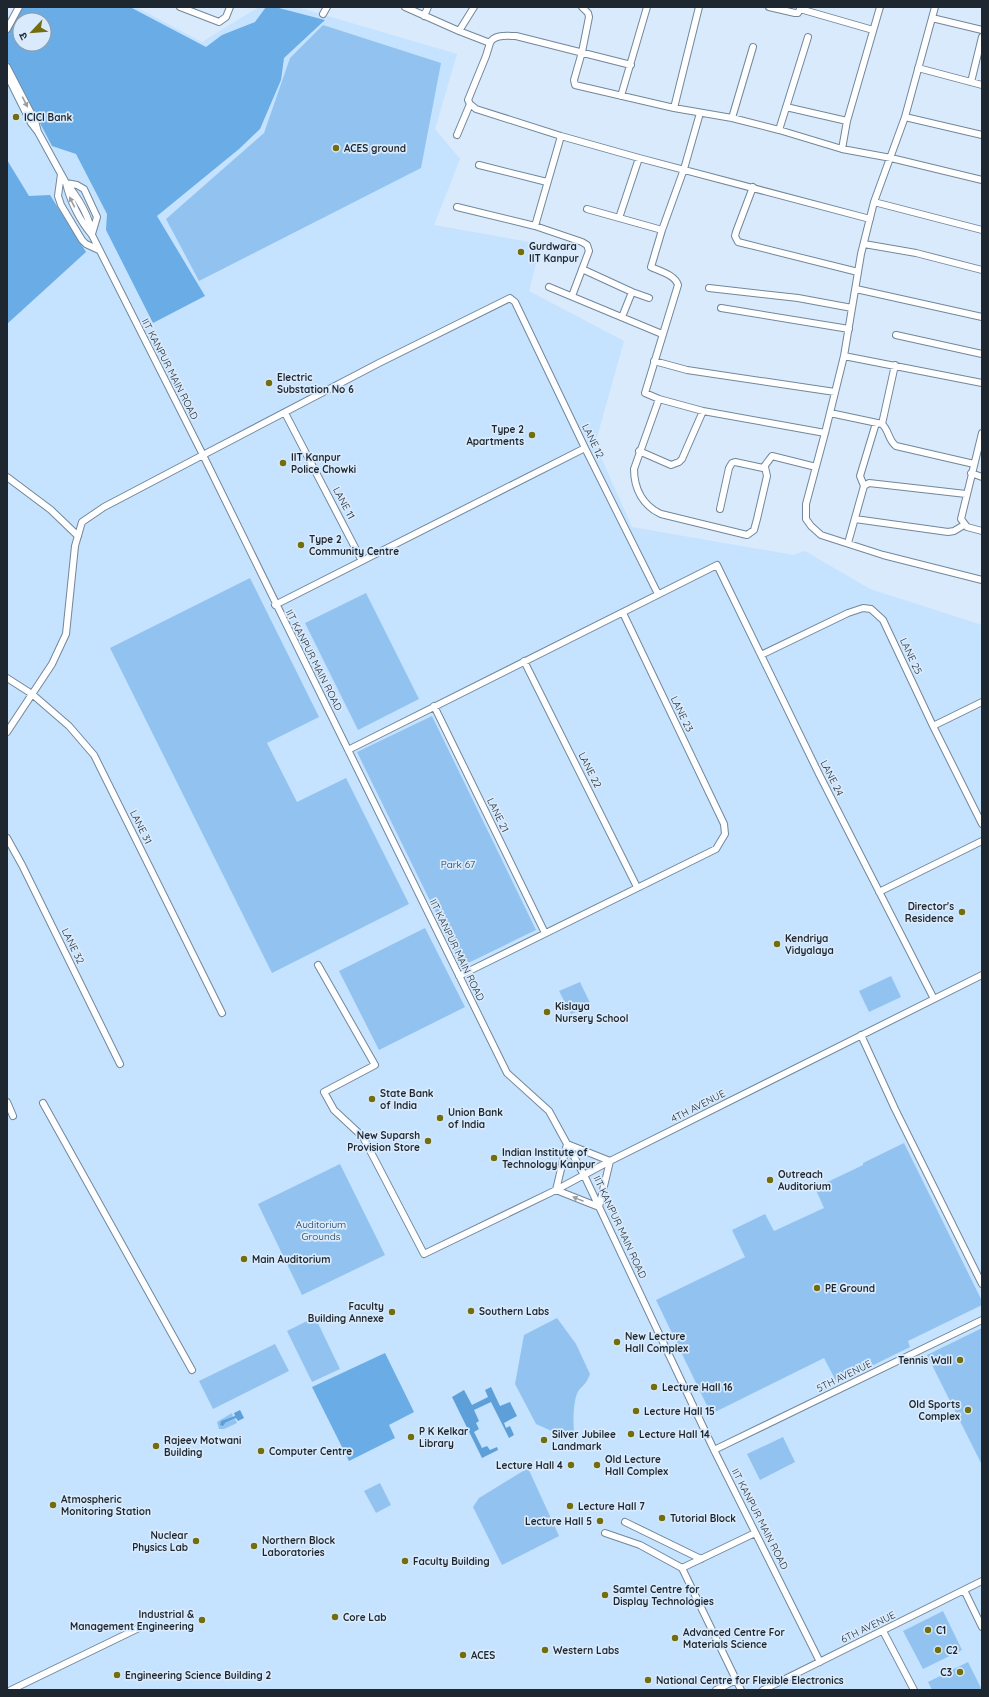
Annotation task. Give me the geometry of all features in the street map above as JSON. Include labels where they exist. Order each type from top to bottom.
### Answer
[{"type":"street","points":[[7,29],[19,7]]},
{"type":"street","points":[[180,7],[215,22],[219,22],[226,17],[230,7]]},
{"type":"street","points":[[324,14],[327,7]]},
{"type":"street","points":[[405,7],[490,43]]},
{"type":"street","points":[[424,16],[428,7]]},
{"type":"street","points":[[459,31],[474,7]]},
{"type":"street","points":[[582,7],[588,13],[589,17],[582,52],[574,80],[575,85],[674,108],[732,118],[842,149],[891,158],[982,180]]},
{"type":"street","points":[[621,96],[647,7]]},
{"type":"street","points":[[674,108],[699,7]]},
{"type":"street","points":[[769,7],[791,13],[798,12],[801,8],[873,30]]},
{"type":"street","points":[[842,149],[847,121],[880,7]]},
{"type":"street","points":[[935,7],[905,117],[874,202],[858,272],[844,356],[806,504],[806,519],[821,535],[883,555],[982,580]]},
{"type":"street","points":[[932,18],[982,30]]},
{"type":"street","points":[[631,65],[516,36],[496,37],[492,39],[490,43],[468,100],[476,109],[561,136],[638,158],[870,219]]},
{"type":"street","points":[[779,130],[808,37]]},
{"type":"street","points":[[971,82],[982,37]]},
{"type":"street","points":[[732,118],[753,47]]},
{"type":"street","name":"IIT KANPUR MAIN ROAD","points":[[7,67],[35,121],[38,132]]},
{"type":"street","points":[[918,68],[982,85]]},
{"type":"street","name":"IIT KANPUR MAIN ROAD","points":[[7,75],[31,123],[38,132],[66,183],[69,195],[86,228],[92,236],[203,455],[275,605],[507,1073],[549,1111],[584,1175],[714,1450],[820,1662]]},
{"type":"street","points":[[457,135],[470,104]]},
{"type":"street","points":[[786,107],[847,121]]},
{"type":"street","points":[[700,113],[684,169],[662,230],[651,267],[677,280],[678,285],[645,391],[646,395],[703,411],[825,433]]},
{"type":"street","points":[[905,117],[982,135]]},
{"type":"street","points":[[535,226],[561,136]]},
{"type":"street","points":[[619,218],[638,158]]},
{"type":"street","points":[[479,165],[547,182]]},
{"type":"street","points":[[61,174],[57,191],[61,205],[82,240],[86,244],[99,250]]},
{"type":"street","points":[[66,183],[82,187],[87,192],[97,217],[92,236]]},
{"type":"street","points":[[753,187],[736,232],[735,236],[738,242],[858,272]]},
{"type":"street","points":[[874,202],[982,230]]},
{"type":"street","points":[[457,207],[535,226],[587,245],[589,251],[572,296]]},
{"type":"street","points":[[586,210],[662,230]]},
{"type":"street","points":[[864,244],[916,253],[982,270]]},
{"type":"street","points":[[582,270],[649,298]]},
{"type":"street","points":[[550,287],[662,334]]},
{"type":"street","points":[[709,288],[798,298],[852,308]]},
{"type":"street","points":[[856,289],[982,317]]},
{"type":"street","points":[[622,317],[632,292]]},
{"type":"street","name":"LANE 12","points":[[284,413],[400,352],[510,298],[515,302],[585,448],[658,594]]},
{"type":"street","points":[[721,308],[848,329]]},
{"type":"street","points":[[896,335],[982,354]]},
{"type":"street","points":[[844,356],[982,383]]},
{"type":"street","points":[[654,361],[687,370],[835,392]]},
{"type":"street","points":[[864,486],[860,476],[879,423],[895,365]]},
{"type":"street","points":[[659,399],[639,451],[634,469],[634,478],[638,493],[651,510],[661,514],[747,535],[754,530],[767,476],[765,467],[769,458],[772,456],[816,467]]},
{"type":"street","points":[[639,451],[671,465],[679,462],[682,459],[703,411]]},
{"type":"street","points":[[7,732],[52,664],[66,634],[75,546],[82,522],[104,507],[284,413]]},
{"type":"street","name":"LANE 11","points":[[284,413],[362,561]]},
{"type":"street","points":[[830,413],[879,423],[887,430],[891,442],[896,446],[974,464]]},
{"type":"street","points":[[982,433],[961,519],[967,527],[982,531]]},
{"type":"street","points":[[275,605],[585,448]]},
{"type":"street","points":[[720,509],[729,468],[732,463],[739,462],[759,468],[765,467]]},
{"type":"street","points":[[971,473],[982,477]]},
{"type":"street","points":[[7,477],[51,510],[78,536]]},
{"type":"street","points":[[848,543],[864,486],[869,482],[966,494]]},
{"type":"street","points":[[855,519],[948,532],[954,531],[964,525]]},
{"type":"street","name":"LANE 24","points":[[658,594],[717,564],[761,656],[934,999]]},
{"type":"street","points":[[348,750],[623,613],[658,594]]},
{"type":"street","name":"LANE 25","points":[[761,656],[848,613],[863,608],[871,609],[883,620],[933,726],[982,824]]},
{"type":"street","name":"LANE 23","points":[[623,613],[724,824],[725,834],[716,849],[638,887]]},
{"type":"street","name":"LANE 22","points":[[524,661],[638,887]]},
{"type":"street","name":"LANE 31","points":[[7,678],[32,694],[69,726],[94,755],[222,1013]]},
{"type":"street","points":[[933,726],[982,702]]},
{"type":"street","name":"LANE 21","points":[[434,706],[545,933]]},
{"type":"street","name":"LANE 32","points":[[7,838],[22,865],[120,1064]]},
{"type":"street","points":[[879,892],[982,841]]},
{"type":"street","points":[[459,976],[638,887]]},
{"type":"street","name":"4TH AVENUE","points":[[318,965],[375,1065],[324,1092],[334,1110],[363,1137],[424,1254],[556,1190],[610,1161],[982,975]]},
{"type":"street","points":[[861,1035],[895,1109],[982,1284]]},
{"type":"street","points":[[7,1102],[13,1116]]},
{"type":"street","points":[[43,1103],[192,1370]]},
{"type":"street","points":[[567,1144],[610,1161],[599,1207],[556,1190],[567,1144]]},
{"type":"street","name":"5TH AVENUE","points":[[714,1450],[982,1320]]},
{"type":"street","points":[[625,1522],[701,1559]]},
{"type":"street","points":[[605,1533],[640,1545],[682,1568],[741,1690]]},
{"type":"street","points":[[682,1568],[755,1533]]},
{"type":"street","name":"6TH AVENUE","points":[[763,1690],[982,1581]]},
{"type":"street","points":[[964,1590],[982,1627]]},
{"type":"street","points":[[11,1690],[140,1627]]},
{"type":"street","points":[[884,1631],[914,1690]]},
{"type":"street","points":[[716,1690],[736,1680]]},
{"type":"shaded area","name":"Indian Institute of Technology Kanpur","points":[[16,7],[136,7],[202,42],[259,7],[297,7],[457,54],[435,129],[460,159],[434,225],[541,244],[529,291],[624,341],[595,444],[632,527],[793,555],[805,551],[870,589],[982,625],[982,1690],[7,1690],[7,23],[12,14],[12,52],[52,52],[52,12],[13,12]]},
{"type":"shaded area","points":[[20,7],[130,7],[206,47],[222,35],[255,22],[266,7],[275,7],[325,20],[284,58],[281,80],[260,129],[239,149],[157,216],[205,296],[153,323],[106,230],[107,214],[76,154],[52,146],[7,60],[7,30],[12,21],[12,52],[52,52],[52,12],[17,12]]},
{"type":"shaded area","points":[[7,160],[29,196],[50,195],[86,252],[7,324]]},
{"type":"shaded area","points":[[385,1353],[414,1412],[389,1425],[395,1438],[349,1461],[312,1387]]},
{"type":"shaded area","points":[[491,1387],[500,1406],[510,1402],[517,1416],[504,1423],[506,1428],[510,1426],[514,1435],[509,1438],[491,1402],[474,1410],[479,1421],[476,1423],[479,1429],[474,1432],[482,1448],[487,1446],[490,1450],[497,1447],[498,1450],[482,1458],[452,1397],[464,1390],[472,1405],[488,1397],[485,1390]]},
{"type":"shaded area","points":[[240,1410],[244,1418],[238,1421],[236,1418],[225,1423],[223,1426],[220,1425],[221,1421],[235,1416],[234,1413]]},
{"type":"green space","name":"ACES ground","points":[[323,25],[441,63],[421,168],[199,281],[166,219],[264,133],[290,58]]},
{"type":"green space","points":[[250,578],[319,717],[267,743],[297,802],[346,778],[409,904],[272,973],[110,648]]},
{"type":"green space","points":[[366,593],[419,699],[358,730],[305,623]]},
{"type":"green space","name":"Park 67","points":[[432,716],[536,930],[462,966],[357,752]]},
{"type":"green space","points":[[425,928],[465,1007],[379,1050],[339,971]]},
{"type":"green space","points":[[891,976],[901,997],[869,1012],[859,991]]},
{"type":"green space","points":[[580,982],[591,1005],[571,1014],[559,991]]},
{"type":"green space","name":"PE Ground","points":[[904,1143],[982,1301],[982,1305],[908,1341],[910,1347],[837,1383],[824,1358],[711,1414],[656,1300],[745,1257],[732,1230],[765,1214],[774,1231],[824,1208],[815,1188]]},
{"type":"green space","name":"Auditorium Grounds","points":[[340,1164],[385,1255],[302,1295],[258,1204]]},
{"type":"green space","points":[[315,1317],[340,1369],[312,1382],[287,1331]]},
{"type":"green space","points":[[557,1318],[576,1344],[590,1374],[577,1394],[574,1416],[574,1432],[565,1437],[536,1424],[515,1384],[524,1335]]},
{"type":"green space","name":"Old Sports Complex","points":[[982,1328],[982,1465],[927,1355]]},
{"type":"green space","points":[[275,1344],[289,1371],[213,1409],[199,1381]]},
{"type":"green space","points":[[232,1413],[233,1417],[222,1421],[225,1423],[235,1419],[237,1423],[224,1429],[219,1429],[217,1422]]},
{"type":"green space","points":[[783,1437],[795,1462],[760,1480],[747,1454]]},
{"type":"green space","points":[[528,1468],[559,1536],[502,1565],[473,1507],[479,1498]]},
{"type":"green space","points":[[380,1483],[391,1505],[376,1513],[364,1491]]},
{"type":"green space","points":[[943,1611],[962,1650],[923,1669],[903,1631]]},
{"type":"green space","name":"C3","points":[[968,1662],[982,1690],[932,1690],[928,1682]]},
{"type":"place","name":"ICICI Bank","points":[[16,117]]},
{"type":"place","name":"ACES ground","points":[[336,148]]},
{"type":"place","name":"Gurdwara IIT Kanpur","points":[[521,252]]},
{"type":"place","name":"Electric Substation No 6","points":[[269,383]]},
{"type":"place","name":"Type 2 Apartments","points":[[532,435]]},
{"type":"place","name":"IIT Kanpur Police Chowki","points":[[283,463]]},
{"type":"place","name":"Type 2 Community Centre","points":[[301,545]]},
{"type":"place","name":"Director's Residence","points":[[962,912]]},
{"type":"place","name":"Kendriya Vidyalaya","points":[[777,944]]},
{"type":"place","name":"Kislaya Nursery School","points":[[547,1012]]},
{"type":"place","name":"State Bank of India","points":[[372,1099]]},
{"type":"place","name":"Union Bank of India","points":[[440,1118]]},
{"type":"place","name":"New Suparsh Provision Store","points":[[428,1141]]},
{"type":"place","name":"Indian Institute of Technology Kanpur","points":[[494,1158]]},
{"type":"place","name":"Outreach Auditorium","points":[[770,1180]]},
{"type":"place","name":"Main Auditorium","points":[[244,1259]]},
{"type":"place","name":"PE Ground","points":[[817,1288]]},
{"type":"place","name":"Southern Labs","points":[[471,1311]]},
{"type":"place","name":"Faculty Building Annexe","points":[[392,1312]]},
{"type":"place","name":"New Lecture Hall Complex","points":[[617,1342]]},
{"type":"place","name":"Tennis Wall","points":[[960,1360]]},
{"type":"place","name":"Lecture Hall 16","points":[[654,1387]]},
{"type":"place","name":"Old Sports Complex","points":[[968,1410]]},
{"type":"place","name":"Lecture Hall 15","points":[[636,1411]]},
{"type":"place","name":"Lecture Hall 14","points":[[631,1434]]},
{"type":"place","name":"P K Kelkar Library","points":[[411,1437]]},
{"type":"place","name":"Silver Jubilee Landmark","points":[[544,1440]]},
{"type":"place","name":"Rajeev Motwani Building","points":[[156,1446]]},
{"type":"place","name":"Computer Centre","points":[[261,1451]]},
{"type":"place","name":"Lecture Hall 4","points":[[571,1465]]},
{"type":"place","name":"Old Lecture Hall Complex","points":[[597,1465]]},
{"type":"place","name":"Atmospheric Monitoring Station","points":[[53,1505]]},
{"type":"place","name":"Lecture Hall 7","points":[[570,1506]]},
{"type":"place","name":"Tutorial Block","points":[[662,1518]]},
{"type":"place","name":"Lecture Hall 5","points":[[600,1521]]},
{"type":"place","name":"Nuclear Physics Lab","points":[[196,1541]]},
{"type":"place","name":"Northern Block Laboratories","points":[[254,1546]]},
{"type":"place","name":"Faculty Building","points":[[405,1561]]},
{"type":"place","name":"Samtel Centre for Display Technologies","points":[[605,1595]]},
{"type":"place","name":"Core Lab","points":[[335,1617]]},
{"type":"place","name":"Industrial & Management Engineering","points":[[202,1620]]},
{"type":"place","name":"C1","points":[[928,1630]]},
{"type":"place","name":"Advanced Centre For Materials Science","points":[[675,1638]]},
{"type":"place","name":"Western Labs","points":[[545,1650]]},
{"type":"place","name":"C2","points":[[938,1650]]},
{"type":"place","name":"ACES","points":[[463,1655]]},
{"type":"place","name":"C3","points":[[960,1672]]},
{"type":"place","name":"Engineering Science Building 2","points":[[117,1675]]},
{"type":"place","name":"National Centre for Flexible Electronics","points":[[648,1680]]}]
